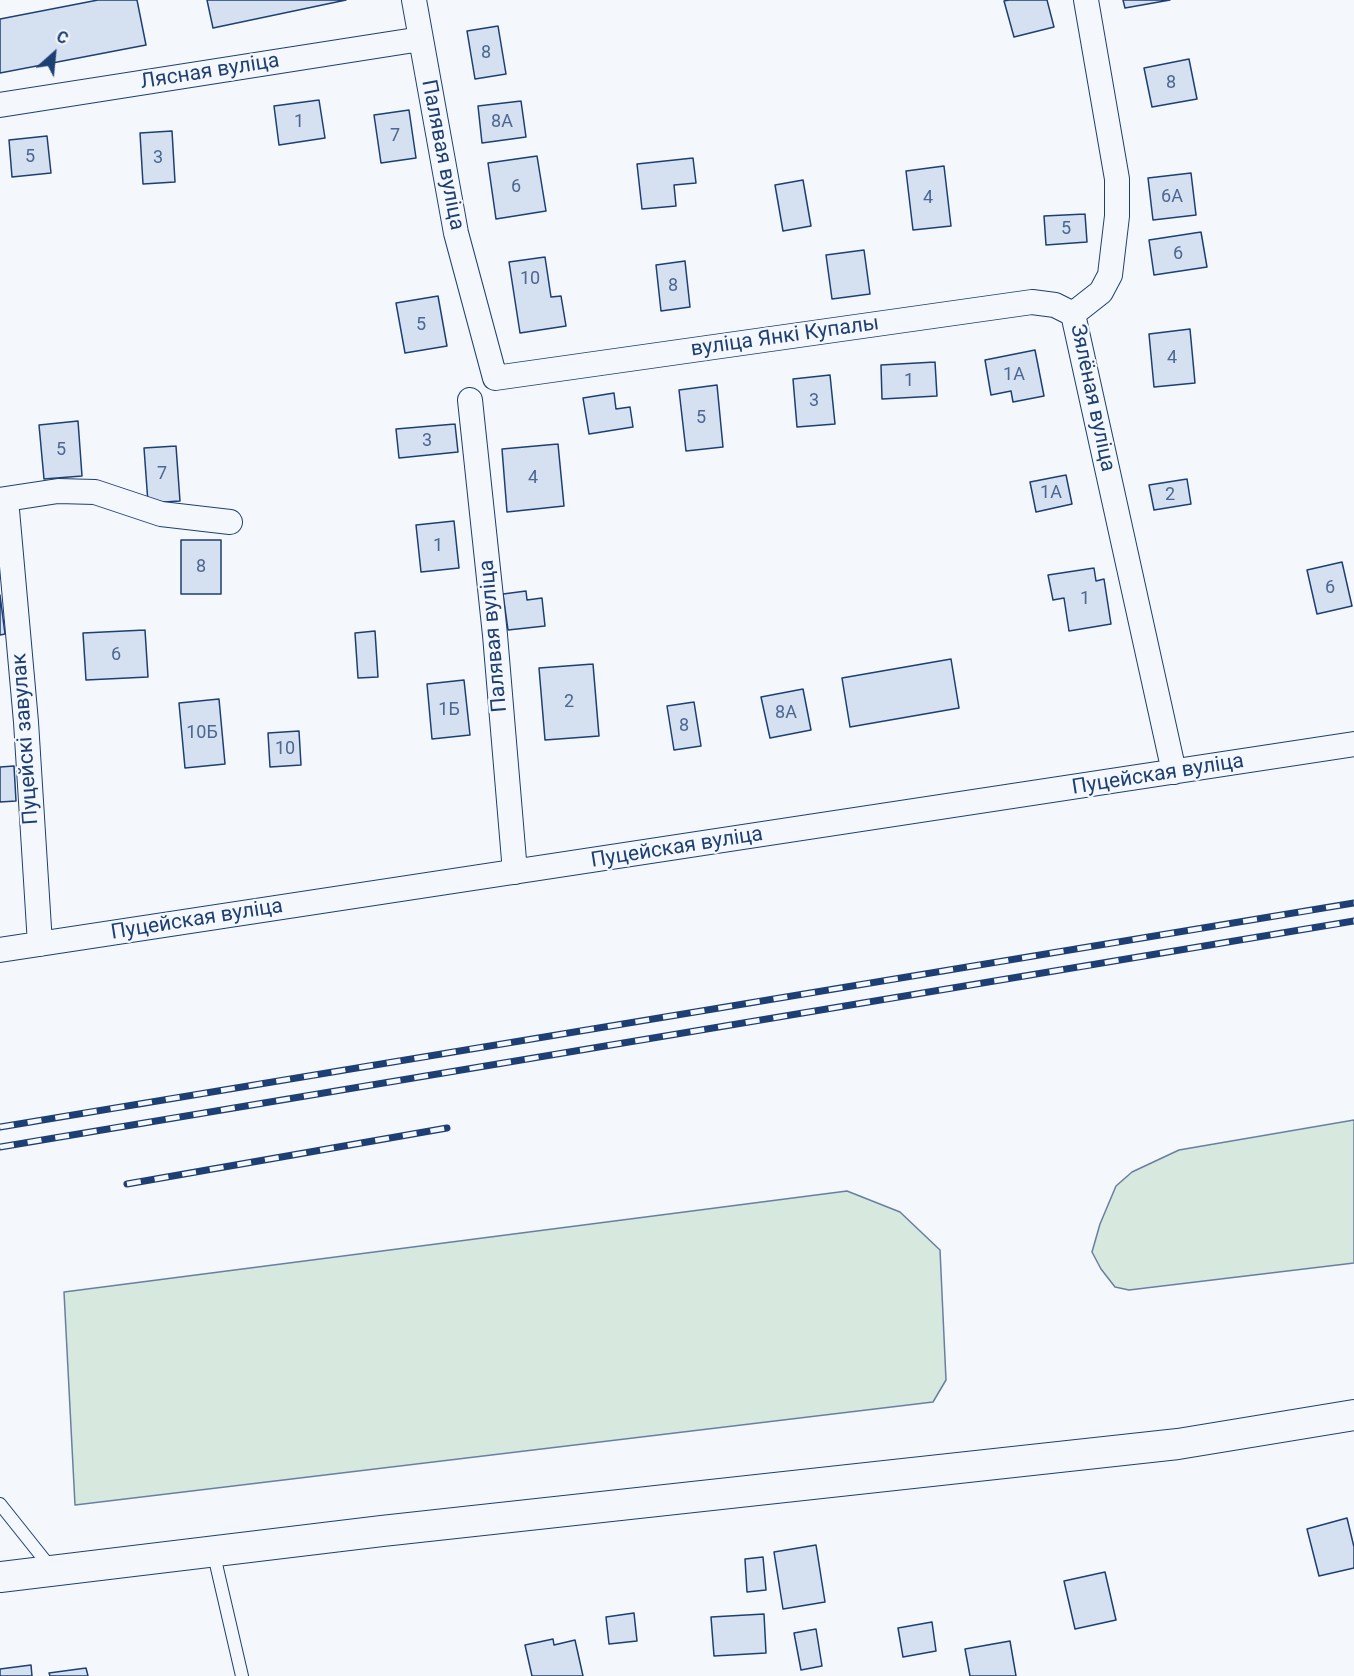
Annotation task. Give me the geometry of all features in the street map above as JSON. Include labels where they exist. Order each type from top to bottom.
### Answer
[{"type":"street","name":"Палявая вуліца","points":[[414,0],[456,233],[495,378]]},
{"type":"street","name":"Зялёная вуліца","points":[[1086,0],[1117,179],[1117,216],[1110,275],[1101,292],[1074,314],[1174,772]]},
{"type":"street","name":"Лясная вуліца","points":[[0,105],[421,39]]},
{"type":"street","name":"вуліца Янкі Купалы","points":[[495,378],[1032,302],[1055,305],[1074,314]]},
{"type":"street","name":"Палявая вуліца","points":[[470,400],[495,635],[515,872]]},
{"type":"street","name":"Пуцейскі завулак","points":[[40,944],[26,722],[3,500],[58,491],[95,492],[161,514],[230,522]]},
{"type":"street","name":"Пуцейская вуліца","points":[[0,950],[1354,744]]},
{"type":"street","points":[[0,1577],[212,1550],[1178,1443],[1354,1415]]},
{"type":"lane","points":[[0,1504],[53,1571]]},
{"type":"lane","points":[[212,1550],[242,1676]]},
{"type":"shaded area","points":[[1354,1120],[1354,1263],[1129,1290],[1115,1287],[1101,1269],[1092,1252],[1100,1224],[1116,1186],[1132,1172],[1179,1150]]},
{"type":"shaded area","points":[[847,1191],[900,1212],[940,1250],[946,1380],[933,1402],[75,1505],[64,1292]]},
{"type":"building","points":[[98,0],[137,0],[146,45],[0,73],[0,19]]},
{"type":"building","points":[[207,0],[346,0],[213,28]]},
{"type":"building","points":[[1047,0],[1054,27],[1014,37],[1004,1]]},
{"type":"building","points":[[1123,0],[1170,0],[1125,8]]},
{"type":"building","points":[[498,26],[506,74],[475,79],[467,31]]},
{"type":"building","points":[[1189,59],[1197,99],[1152,107],[1144,68]]},
{"type":"building","points":[[319,100],[325,138],[279,145],[274,106]]},
{"type":"building","points":[[521,101],[526,137],[482,143],[478,106]]},
{"type":"building","points":[[409,110],[416,158],[381,163],[374,115]]},
{"type":"building","points":[[172,131],[175,182],[143,184],[140,133]]},
{"type":"building","points":[[47,136],[51,173],[12,177],[9,140]]},
{"type":"building","points":[[537,156],[546,211],[496,219],[488,163]]},
{"type":"building","points":[[693,158],[696,183],[674,185],[676,206],[642,209],[637,164]]},
{"type":"building","points":[[944,166],[951,226],[913,230],[906,171]]},
{"type":"building","points":[[1191,173],[1196,215],[1153,220],[1148,178]]},
{"type":"building","points":[[803,180],[811,226],[783,231],[775,185]]},
{"type":"building","points":[[1085,214],[1087,242],[1046,245],[1044,216]]},
{"type":"building","points":[[1201,232],[1207,267],[1154,275],[1149,240]]},
{"type":"building","points":[[864,250],[870,294],[832,299],[826,255]]},
{"type":"building","points":[[545,257],[551,297],[561,296],[566,326],[520,333],[509,262]]},
{"type":"building","points":[[685,261],[690,307],[661,311],[656,265]]},
{"type":"building","points":[[438,296],[447,346],[405,353],[396,303]]},
{"type":"building","points":[[1190,329],[1195,383],[1154,387],[1149,334]]},
{"type":"building","points":[[1035,350],[1044,396],[1013,402],[1011,391],[991,395],[985,360]]},
{"type":"building","points":[[935,362],[937,396],[882,399],[881,365]]},
{"type":"building","points":[[830,375],[835,424],[797,427],[793,379]]},
{"type":"building","points":[[717,385],[723,447],[686,451],[679,390]]},
{"type":"building","points":[[614,393],[616,409],[630,407],[633,427],[589,434],[583,398]]},
{"type":"building","points":[[78,421],[82,476],[44,479],[39,425]]},
{"type":"building","points":[[455,424],[458,452],[399,458],[396,429]]},
{"type":"building","points":[[558,444],[564,506],[507,512],[502,449]]},
{"type":"building","points":[[176,446],[180,501],[148,503],[144,448]]},
{"type":"building","points":[[1066,475],[1072,504],[1036,512],[1030,482]]},
{"type":"building","points":[[1187,479],[1191,504],[1154,510],[1149,485]]},
{"type":"building","points":[[454,521],[459,568],[421,572],[416,525]]},
{"type":"building","points":[[181,540],[221,540],[221,594],[181,594]]},
{"type":"building","points":[[1342,562],[1352,606],[1317,614],[1307,570]]},
{"type":"building","points":[[1094,568],[1096,581],[1104,579],[1111,624],[1069,631],[1064,598],[1053,600],[1048,575]]},
{"type":"building","points":[[526,591],[527,600],[542,598],[545,626],[508,630],[503,594]]},
{"type":"building","points":[[0,595],[5,634],[0,635]]},
{"type":"building","points":[[145,630],[148,677],[86,680],[83,633]]},
{"type":"building","points":[[375,631],[378,677],[358,678],[355,633]]},
{"type":"building","points":[[951,659],[959,708],[850,727],[842,678]]},
{"type":"building","points":[[593,664],[599,736],[545,740],[539,668]]},
{"type":"building","points":[[464,680],[470,735],[432,739],[427,684]]},
{"type":"building","points":[[803,689],[811,730],[770,738],[761,697]]},
{"type":"building","points":[[219,699],[225,764],[185,768],[179,703]]},
{"type":"building","points":[[694,702],[701,746],[674,750],[667,706]]},
{"type":"building","points":[[299,731],[301,765],[270,767],[268,733]]},
{"type":"building","points":[[14,766],[16,801],[0,802],[0,767]]},
{"type":"building","points":[[1347,1518],[1354,1547],[1354,1568],[1319,1576],[1307,1529]]},
{"type":"building","points":[[816,1545],[825,1602],[783,1609],[774,1552]]},
{"type":"building","points":[[763,1557],[766,1590],[747,1592],[745,1559]]},
{"type":"building","points":[[1105,1572],[1116,1620],[1075,1629],[1064,1581]]},
{"type":"building","points":[[634,1613],[637,1641],[609,1644],[606,1617]]},
{"type":"building","points":[[764,1614],[766,1653],[714,1656],[711,1617]]},
{"type":"building","points":[[932,1622],[936,1651],[903,1657],[898,1628]]},
{"type":"building","points":[[816,1629],[822,1666],[801,1670],[794,1633]]},
{"type":"building","points":[[553,1639],[554,1645],[575,1640],[583,1676],[532,1676],[525,1645]]},
{"type":"building","points":[[1010,1641],[1016,1676],[970,1676],[965,1649]]},
{"type":"building","points":[[31,1665],[32,1676],[0,1676],[0,1669]]},
{"type":"building","points":[[86,1668],[88,1676],[50,1676],[49,1673]]},
{"type":"railway","points":[[0,1127],[1354,903]]},
{"type":"railway","points":[[0,1147],[1354,921]]},
{"type":"railway","points":[[127,1184],[447,1128]]}]
